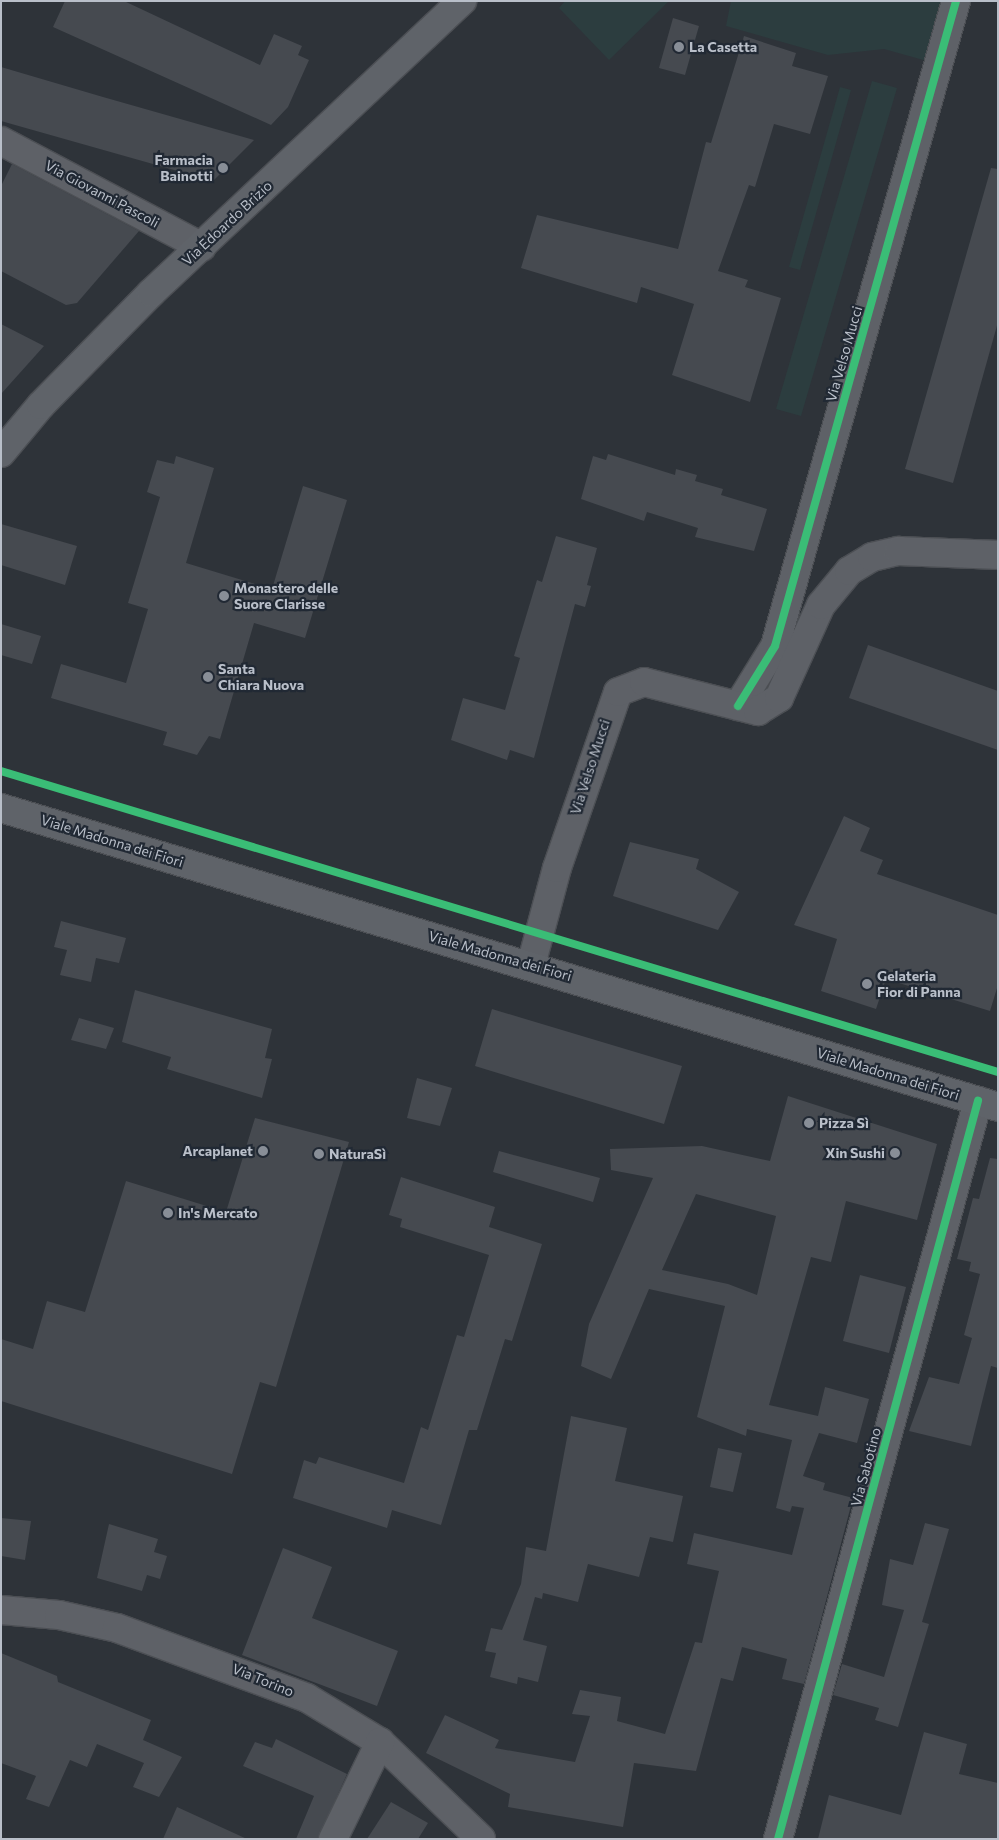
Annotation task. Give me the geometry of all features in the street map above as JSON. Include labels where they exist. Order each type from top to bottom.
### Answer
[{"type":"main road","name":"Via Edoardo Brizio","points":[[1,453],[41,405],[202,247],[462,1]]},
{"type":"main road","name":"Viale Madonna dei Fiori","points":[[1,808],[531,965],[988,1104]]},
{"type":"street","name":"Via Velso Mucci","points":[[738,706],[774,646],[956,1]]},
{"type":"street","name":"Via Giovanni Pascoli","points":[[1,141],[202,247]]},
{"type":"street","name":"Via Velso Mucci","points":[[531,965],[566,840],[618,692],[644,682],[758,712],[779,698],[821,605],[856,566],[899,551],[998,556]]},
{"type":"street","name":"Via Sabotino","points":[[778,1839],[988,1104]]},
{"type":"street","name":"Via Torino","points":[[1,1610],[59,1615],[117,1628],[223,1665],[307,1698],[380,1742],[481,1839]]},
{"type":"street","points":[[334,1839],[380,1742]]},
{"type":"shaded area","points":[[565,1],[669,1],[609,60],[559,8]]},
{"type":"shaded area","points":[[731,1],[943,1],[927,61],[884,49],[828,55],[726,26]]},
{"type":"shaded area","points":[[872,81],[897,88],[801,416],[776,409]]},
{"type":"shaded area","points":[[840,87],[851,90],[800,270],[789,267]]},
{"type":"building","points":[[65,1],[124,1],[260,65],[274,34],[302,46],[298,55],[309,60],[288,107],[271,125],[53,27]]},
{"type":"building","name":"La Casetta","points":[[673,18],[699,26],[685,75],[659,68]]},
{"type":"building","points":[[744,36],[796,53],[792,66],[828,76],[810,134],[774,124],[755,187],[749,185],[718,271],[748,280],[745,287],[781,298],[750,402],[672,375],[694,304],[641,287],[637,303],[521,268],[537,215],[678,249],[706,142],[711,143]]},
{"type":"building","points":[[1,67],[254,140],[213,181],[1,121]]},
{"type":"building","points":[[12,164],[139,231],[77,303],[66,305],[1,271],[1,186]]},
{"type":"building","points":[[991,168],[998,169],[998,322],[953,483],[905,469]]},
{"type":"building","points":[[1,324],[44,346],[1,394]]},
{"type":"building","points":[[608,454],[675,475],[676,469],[697,475],[695,481],[723,489],[721,495],[767,509],[754,551],[695,537],[698,528],[647,512],[644,521],[581,499],[593,456],[606,460]]},
{"type":"building","name":"Monastero delle Suore Clarisse","points":[[176,456],[214,468],[186,563],[272,589],[303,486],[347,500],[305,638],[254,623],[220,739],[209,736],[197,755],[163,745],[167,732],[51,698],[61,664],[126,683],[148,609],[128,603],[160,497],[147,492],[157,460],[174,464]]},
{"type":"building","points":[[1,524],[77,546],[65,585],[1,565]]},
{"type":"building","points":[[556,536],[597,548],[587,585],[591,586],[585,607],[575,604],[534,758],[510,750],[507,760],[451,740],[463,698],[505,710],[520,658],[514,656],[537,580],[542,582]]},
{"type":"building","points":[[1,624],[41,636],[32,664],[1,655]]},
{"type":"building","points":[[868,645],[998,691],[998,750],[849,698]]},
{"type":"building","points":[[844,816],[870,828],[860,851],[883,860],[877,874],[998,915],[998,985],[990,1011],[886,979],[876,1009],[821,991],[837,939],[794,925]]},
{"type":"building","points":[[630,842],[699,859],[696,869],[739,892],[718,930],[613,896]]},
{"type":"building","points":[[61,921],[126,938],[119,963],[96,958],[91,982],[60,975],[67,950],[54,947]]},
{"type":"building","points":[[135,990],[272,1029],[265,1058],[272,1059],[262,1098],[167,1069],[171,1057],[122,1042]]},
{"type":"building","points":[[492,1009],[682,1066],[664,1124],[475,1066]]},
{"type":"building","points":[[79,1018],[114,1028],[106,1049],[71,1040]]},
{"type":"building","points":[[417,1078],[452,1088],[440,1126],[407,1118]]},
{"type":"building","points":[[788,1096],[937,1144],[917,1220],[846,1201],[831,1262],[811,1257],[769,1405],[818,1416],[825,1387],[869,1399],[857,1443],[819,1433],[803,1476],[825,1483],[823,1490],[853,1498],[804,1684],[782,1679],[787,1659],[742,1647],[733,1681],[721,1678],[696,1771],[634,1763],[623,1827],[508,1807],[510,1794],[426,1753],[445,1715],[499,1740],[495,1748],[575,1762],[590,1716],[572,1714],[580,1690],[621,1697],[617,1721],[665,1734],[695,1642],[702,1643],[719,1571],[687,1564],[694,1533],[792,1555],[804,1508],[792,1506],[790,1512],[776,1508],[792,1440],[747,1429],[746,1436],[697,1417],[725,1306],[649,1289],[611,1379],[581,1366],[589,1324],[653,1178],[611,1170],[610,1149],[702,1146],[770,1161]],"holes":[[[696,1194],[776,1216],[757,1295],[728,1284],[662,1270]]]},
{"type":"building","points":[[255,1118],[349,1142],[276,1387],[260,1382],[232,1474],[1,1401],[1,1339],[33,1349],[47,1301],[85,1312],[126,1181],[226,1212]]},
{"type":"building","points":[[499,1151],[600,1178],[593,1202],[493,1172]]},
{"type":"building","points":[[990,1158],[998,1159],[998,1368],[991,1366],[971,1446],[909,1431],[929,1377],[959,1384],[972,1338],[964,1335],[980,1274],[969,1271],[971,1262],[957,1259],[973,1198],[979,1199]]},
{"type":"building","points":[[401,1177],[495,1207],[489,1227],[542,1244],[512,1341],[505,1339],[477,1430],[469,1430],[441,1525],[392,1510],[387,1528],[293,1498],[304,1460],[316,1464],[319,1457],[404,1483],[421,1427],[428,1430],[457,1335],[464,1337],[489,1255],[400,1227],[402,1219],[389,1215]]},
{"type":"building","points":[[860,1275],[906,1287],[889,1353],[843,1341]]},
{"type":"building","points":[[571,1416],[627,1428],[615,1481],[683,1496],[673,1542],[650,1537],[639,1577],[588,1564],[578,1602],[543,1593],[542,1599],[535,1597],[523,1640],[547,1646],[538,1682],[518,1677],[517,1684],[490,1677],[496,1653],[485,1651],[491,1628],[502,1630],[521,1584],[526,1547],[546,1551]]},
{"type":"building","points":[[718,1448],[742,1453],[733,1492],[710,1487]]},
{"type":"building","points":[[1,1518],[31,1521],[25,1560],[1,1556]]},
{"type":"building","points":[[925,1523],[949,1529],[922,1622],[929,1624],[898,1727],[875,1720],[879,1708],[833,1695],[842,1664],[884,1677],[904,1610],[882,1605],[890,1559],[913,1565]]},
{"type":"building","points":[[109,1524],[158,1539],[154,1552],[167,1556],[160,1579],[147,1575],[142,1591],[97,1578]]},
{"type":"building","points":[[283,1548],[332,1567],[312,1618],[398,1651],[377,1706],[242,1655]]},
{"type":"building","points":[[1,1653],[57,1676],[58,1682],[151,1720],[143,1740],[182,1757],[159,1797],[133,1787],[144,1763],[97,1744],[87,1767],[70,1760],[49,1807],[26,1799],[36,1776],[1,1763]]},
{"type":"building","points":[[924,1732],[967,1744],[959,1774],[998,1783],[998,1839],[818,1839],[829,1795],[901,1815]]},
{"type":"building","points":[[276,1739],[347,1774],[318,1839],[296,1839],[314,1796],[243,1766],[255,1742],[272,1748]]},
{"type":"building","points":[[391,1802],[428,1823],[418,1839],[367,1839]]},
{"type":"building","points":[[177,1807],[247,1839],[163,1839]]},
{"type":"cycle path","points":[[738,706],[775,646],[956,1]]},
{"type":"cycle path","points":[[1,771],[998,1072]]},
{"type":"cycle path","points":[[778,1839],[978,1101]]},
{"type":"place","name":"La Casetta","points":[[679,47]]},
{"type":"place","name":"Farmacia Bainotti","points":[[223,168]]},
{"type":"place","name":"Monastero delle Suore Clarisse","points":[[224,596]]},
{"type":"place","name":"Santa Chiara Nuova","points":[[208,677]]},
{"type":"place","name":"Gelateria Fior di Panna","points":[[867,984]]},
{"type":"place","name":"Pizza Sì","points":[[809,1123]]},
{"type":"place","name":"Arcaplanet","points":[[263,1151]]},
{"type":"place","name":"Xin Sushi","points":[[895,1153]]},
{"type":"place","name":"NaturaSì","points":[[319,1154]]},
{"type":"place","name":"In's Mercato","points":[[168,1213]]}]
